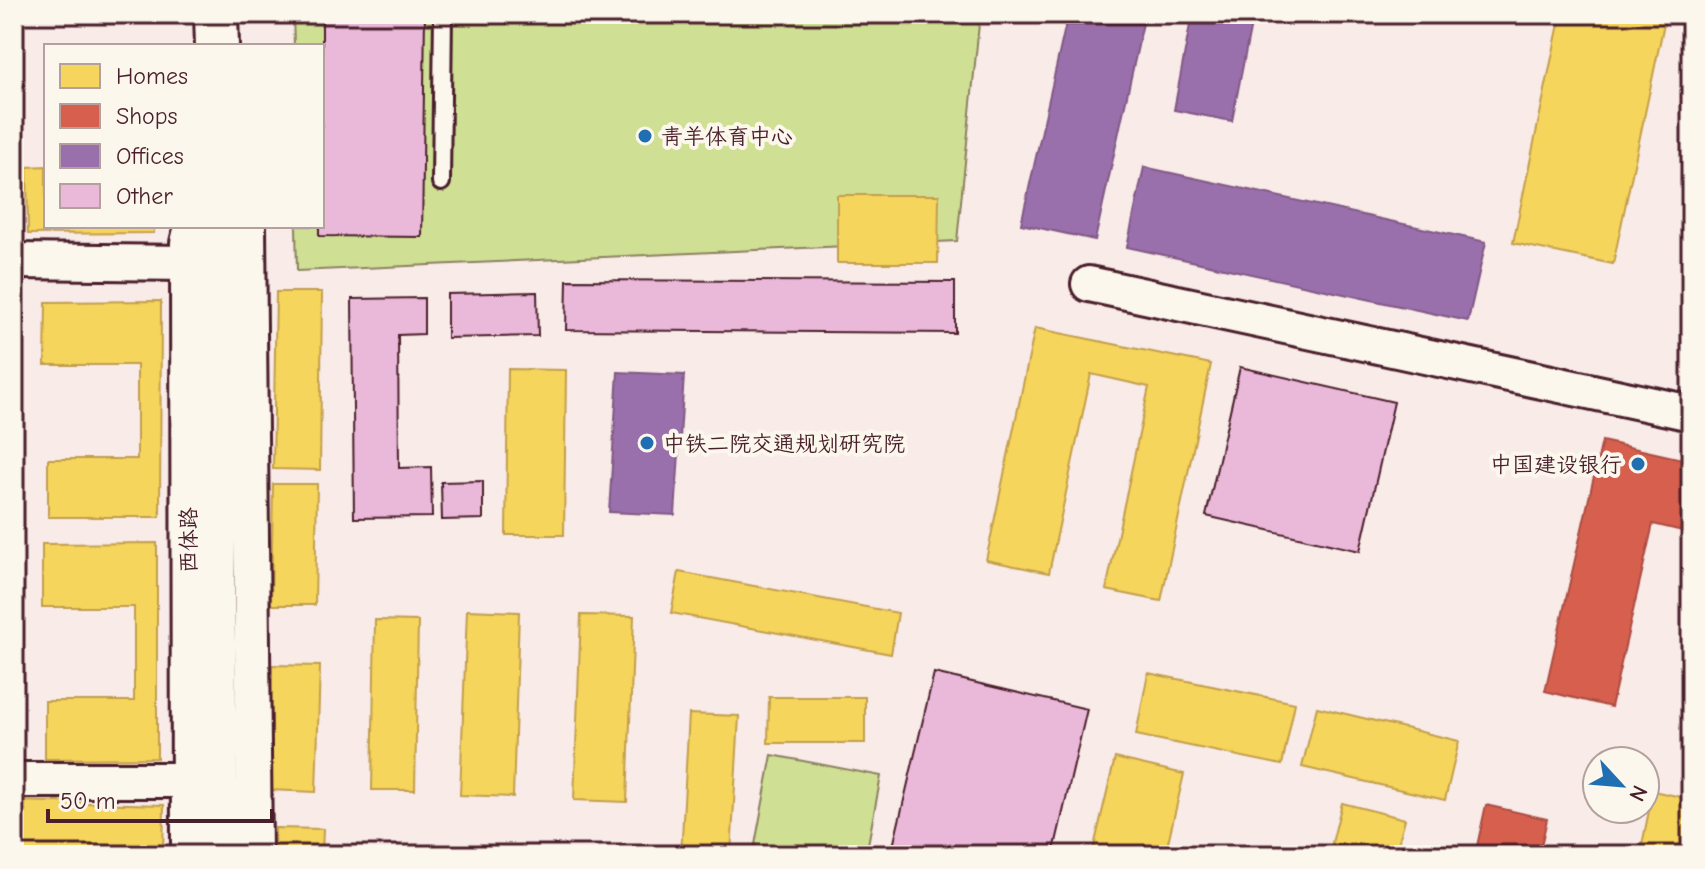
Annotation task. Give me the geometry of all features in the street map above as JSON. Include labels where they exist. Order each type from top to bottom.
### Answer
[{"type":"street","points":[[216,14],[217,44]]},
{"type":"street","points":[[14,261],[211,235]]},
{"type":"street","points":[[211,235],[217,855]]},
{"type":"street","points":[[211,235],[254,855]]},
{"type":"street","name":"西体路","points":[[189,855],[187,780],[211,235]]},
{"type":"street","points":[[1089,284],[1691,413]]},
{"type":"street","points":[[14,780],[187,780]]},
{"type":"lane","points":[[441,182],[443,14]]},
{"type":"green space","name":"青羊体育中心","points":[[293,14],[980,14],[957,241],[297,271],[296,228],[324,228],[324,44],[294,44]]},
{"type":"green space","points":[[772,755],[881,776],[866,855],[753,855]]},
{"type":"building: Homes","points":[[14,14],[22,14],[20,235],[14,235]]},
{"type":"building: Homes","points":[[146,14],[146,16],[92,16]]},
{"type":"building: Homes","points":[[1561,14],[1666,14],[1613,264],[1513,243]]},
{"type":"building: Homes","points":[[44,166],[44,228],[154,228],[154,233],[28,234],[27,167]]},
{"type":"building: Homes","points":[[837,195],[939,195],[938,263],[837,263]]},
{"type":"building: Homes","points":[[276,292],[322,292],[320,470],[273,469]]},
{"type":"building: Homes","points":[[161,301],[160,517],[48,517],[48,459],[137,459],[137,365],[45,365],[46,302]]},
{"type":"building: Homes","points":[[1035,328],[1211,364],[1161,601],[1106,590],[1149,387],[1091,374],[1049,573],[986,560]]},
{"type":"building: Homes","points":[[508,369],[566,370],[564,535],[506,535]]},
{"type":"building: Homes","points":[[273,484],[317,484],[315,605],[271,605]]},
{"type":"building: Homes","points":[[157,543],[157,758],[45,759],[45,701],[134,701],[134,607],[42,607],[42,544]]},
{"type":"building: Homes","points":[[679,572],[898,613],[891,654],[671,613]]},
{"type":"building: Homes","points":[[467,610],[519,612],[513,797],[460,795]]},
{"type":"building: Homes","points":[[581,615],[634,616],[627,802],[574,800]]},
{"type":"building: Homes","points":[[375,620],[418,621],[415,790],[372,790]]},
{"type":"building: Homes","points":[[272,665],[320,666],[316,792],[268,790]]},
{"type":"building: Homes","points":[[1148,673],[1295,703],[1282,765],[1136,735]]},
{"type":"building: Homes","points":[[769,697],[865,697],[865,743],[768,743]]},
{"type":"building: Homes","points":[[1317,707],[1459,741],[1445,800],[1302,767]]},
{"type":"building: Homes","points":[[689,714],[739,716],[731,855],[681,855]]},
{"type":"building: Homes","points":[[1115,758],[1184,774],[1165,855],[1092,855]]},
{"type":"building: Homes","points":[[1661,793],[1691,799],[1691,855],[1640,855],[1646,825],[1661,825]]},
{"type":"building: Homes","points":[[14,801],[164,805],[163,855],[14,855]]},
{"type":"building: Homes","points":[[1342,803],[1405,819],[1395,855],[1329,855]]},
{"type":"building: Homes","points":[[275,828],[323,829],[322,855],[275,855]]},
{"type":"building: Shops","points":[[1602,441],[1691,461],[1691,533],[1653,524],[1611,707],[1545,691]]},
{"type":"building: Shops","points":[[1486,805],[1547,819],[1539,855],[1475,855]]},
{"type":"building: Offices","points":[[1068,14],[1145,14],[1095,240],[1021,224]]},
{"type":"building: Offices","points":[[1192,14],[1253,14],[1232,121],[1174,110]]},
{"type":"building: Offices","points":[[1291,14],[1329,14],[1328,21]]},
{"type":"building: Offices","points":[[1144,167],[1486,242],[1468,321],[1127,247]]},
{"type":"building: Offices","name":"中铁二院交通规划研究院","points":[[618,372],[684,375],[675,515],[609,512]]},
{"type":"building: Other","points":[[322,14],[425,14],[422,237],[319,236],[319,228],[324,228]]},
{"type":"building: Other","points":[[567,280],[955,282],[955,333],[566,330]]},
{"type":"building: Other","points":[[537,292],[538,336],[447,338],[447,294]]},
{"type":"building: Other","points":[[424,298],[424,334],[398,335],[399,468],[431,467],[432,517],[354,518],[352,299]]},
{"type":"building: Other","points":[[1240,367],[1394,402],[1360,551],[1206,516]]},
{"type":"building: Other","points":[[483,481],[483,519],[442,520],[441,482]]},
{"type":"building: Other","points":[[934,673],[1087,709],[1053,855],[891,855]]},
{"type":"place","name":"青羊体育中心","points":[[645,136]]},
{"type":"place","name":"中铁二院交通规划研究院","points":[[647,443]]},
{"type":"place","name":"中国建设银行","points":[[1638,464]]}]
